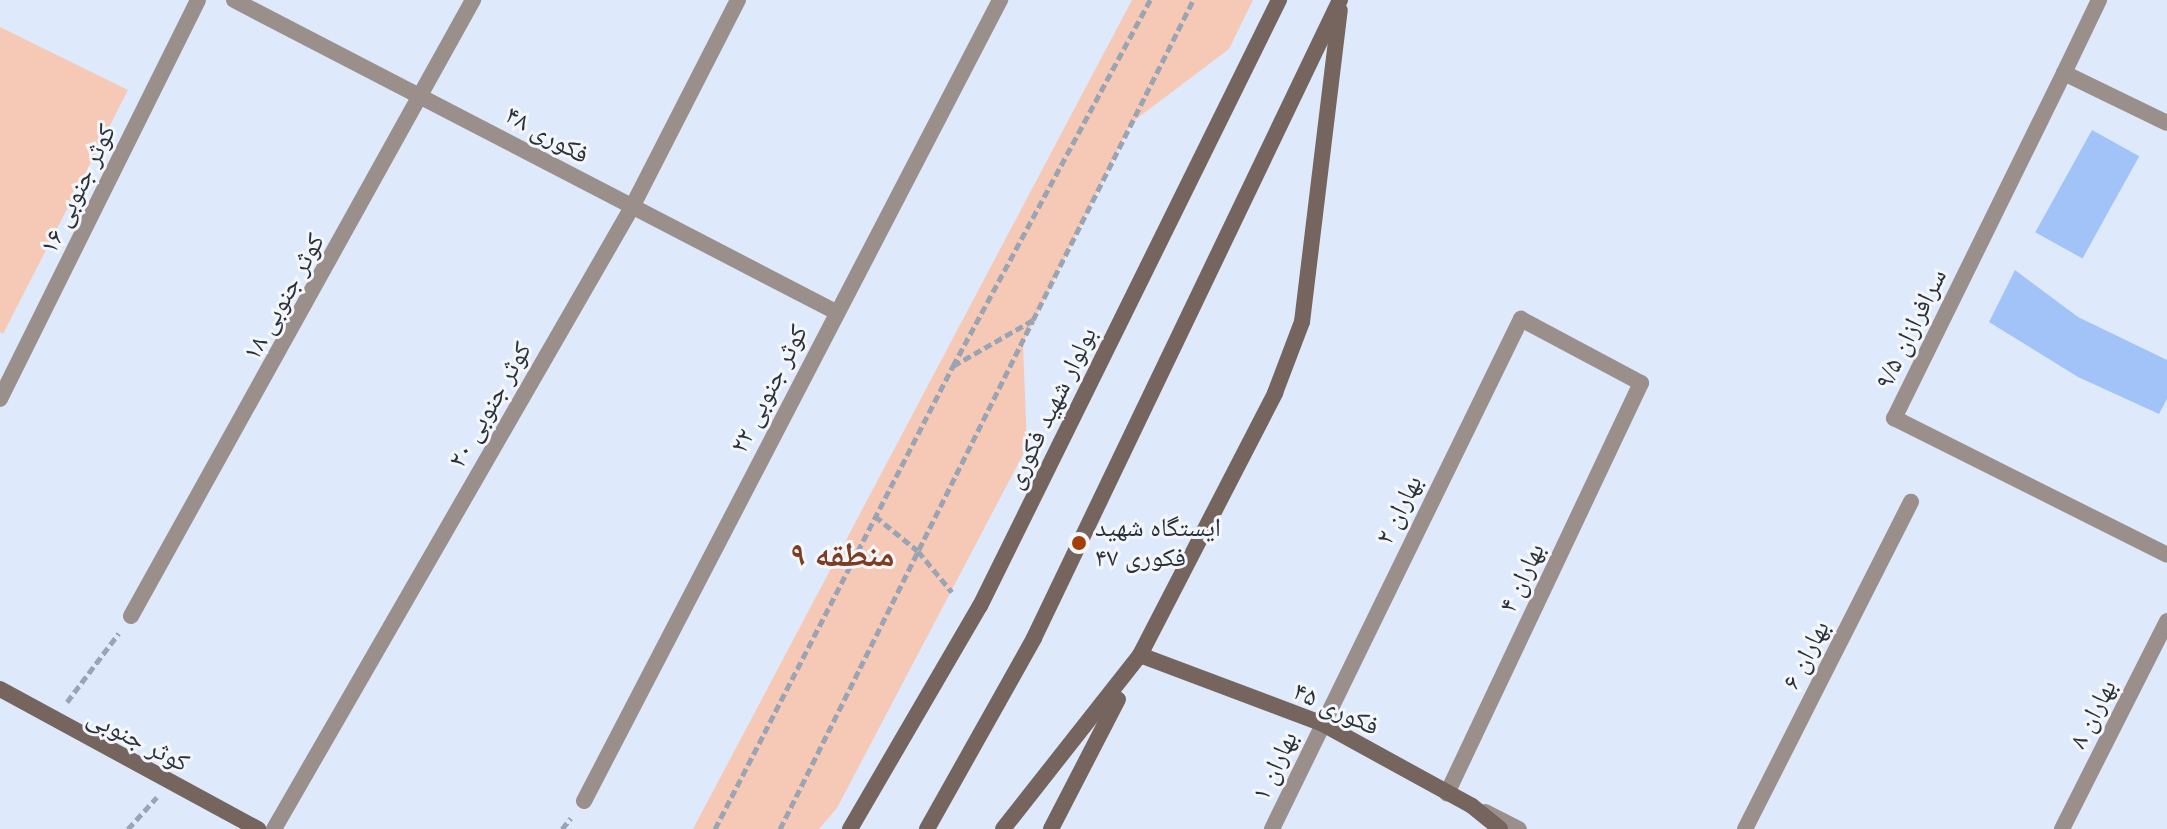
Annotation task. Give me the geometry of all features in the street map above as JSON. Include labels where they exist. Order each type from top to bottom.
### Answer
[{"type":"main road","name":"بولوار شهید فکوری","points":[[850,829],[980,606],[1279,0]]},
{"type":"main road","points":[[1051,829],[1275,393],[1302,322],[1341,0]]},
{"type":"main road","points":[[927,829],[1034,638],[1341,0]]},
{"type":"main road","points":[[1003,829],[1140,655]]},
{"type":"main road","name":"فکوری ۴۵","points":[[1140,655],[1321,723],[1472,806],[1500,829]]},
{"type":"main road","name":"کوثر جنوبی","points":[[0,689],[51,723],[258,829]]},
{"type":"street","name":"کوثر جنوبی ۱۶","points":[[0,399],[198,0]]},
{"type":"street","name":"فکوری ۴۸","points":[[234,0],[426,95],[631,209],[836,312]]},
{"type":"street","name":"کوثر جنوبی ۱۸","points":[[131,616],[426,95],[473,0]]},
{"type":"street","name":"کوثر جنوبی ۲۰","points":[[274,829],[631,209],[738,0]]},
{"type":"street","name":"کوثر جنوبی ۲۲","points":[[584,801],[1000,0]]},
{"type":"street","points":[[2099,0],[2064,73],[2167,123]]},
{"type":"street","name":"سرافرازان ۹/۵","points":[[2064,73],[1894,418],[2167,555]]},
{"type":"street","name":"بهاران ۲","points":[[1321,723],[1521,319],[1641,383]]},
{"type":"street","name":"بهاران ۴","points":[[1447,793],[1641,383]]},
{"type":"street","name":"بهاران ۶","points":[[1745,829],[1911,502]]},
{"type":"street","name":"بهاران ۸","points":[[2062,829],[2167,621]]},
{"type":"street","name":"بهاران ۱","points":[[1272,829],[1321,723]]},
{"type":"street","points":[[1472,806],[1519,829]]},
{"type":"path","points":[[715,829],[953,366],[1150,0]]},
{"type":"path","points":[[780,829],[1193,0]]},
{"type":"path","points":[[953,366],[1033,320]]},
{"type":"path","points":[[875,516],[918,551],[952,592]]},
{"type":"path","points":[[51,723],[131,616]]},
{"type":"path","points":[[128,829],[169,783]]},
{"type":"shaded area","points":[[1132,0],[1253,0],[1229,49],[1131,123],[1023,343],[1027,447],[837,808],[819,829],[693,829]]},
{"type":"shaded area","points":[[0,27],[128,90],[3,334],[0,332]]},
{"type":"building","points":[[2092,130],[2139,156],[2083,259],[2035,232]]},
{"type":"building","points":[[2015,270],[2078,317],[2167,360],[2167,399],[2159,414],[2078,377],[1989,322]]},
{"type":"place","name":"ایستگاه شهید فکوری ۴۷","points":[[1079,543]]},
{"type":"district","name":"منطقه ۹","points":[[842,555]]}]
